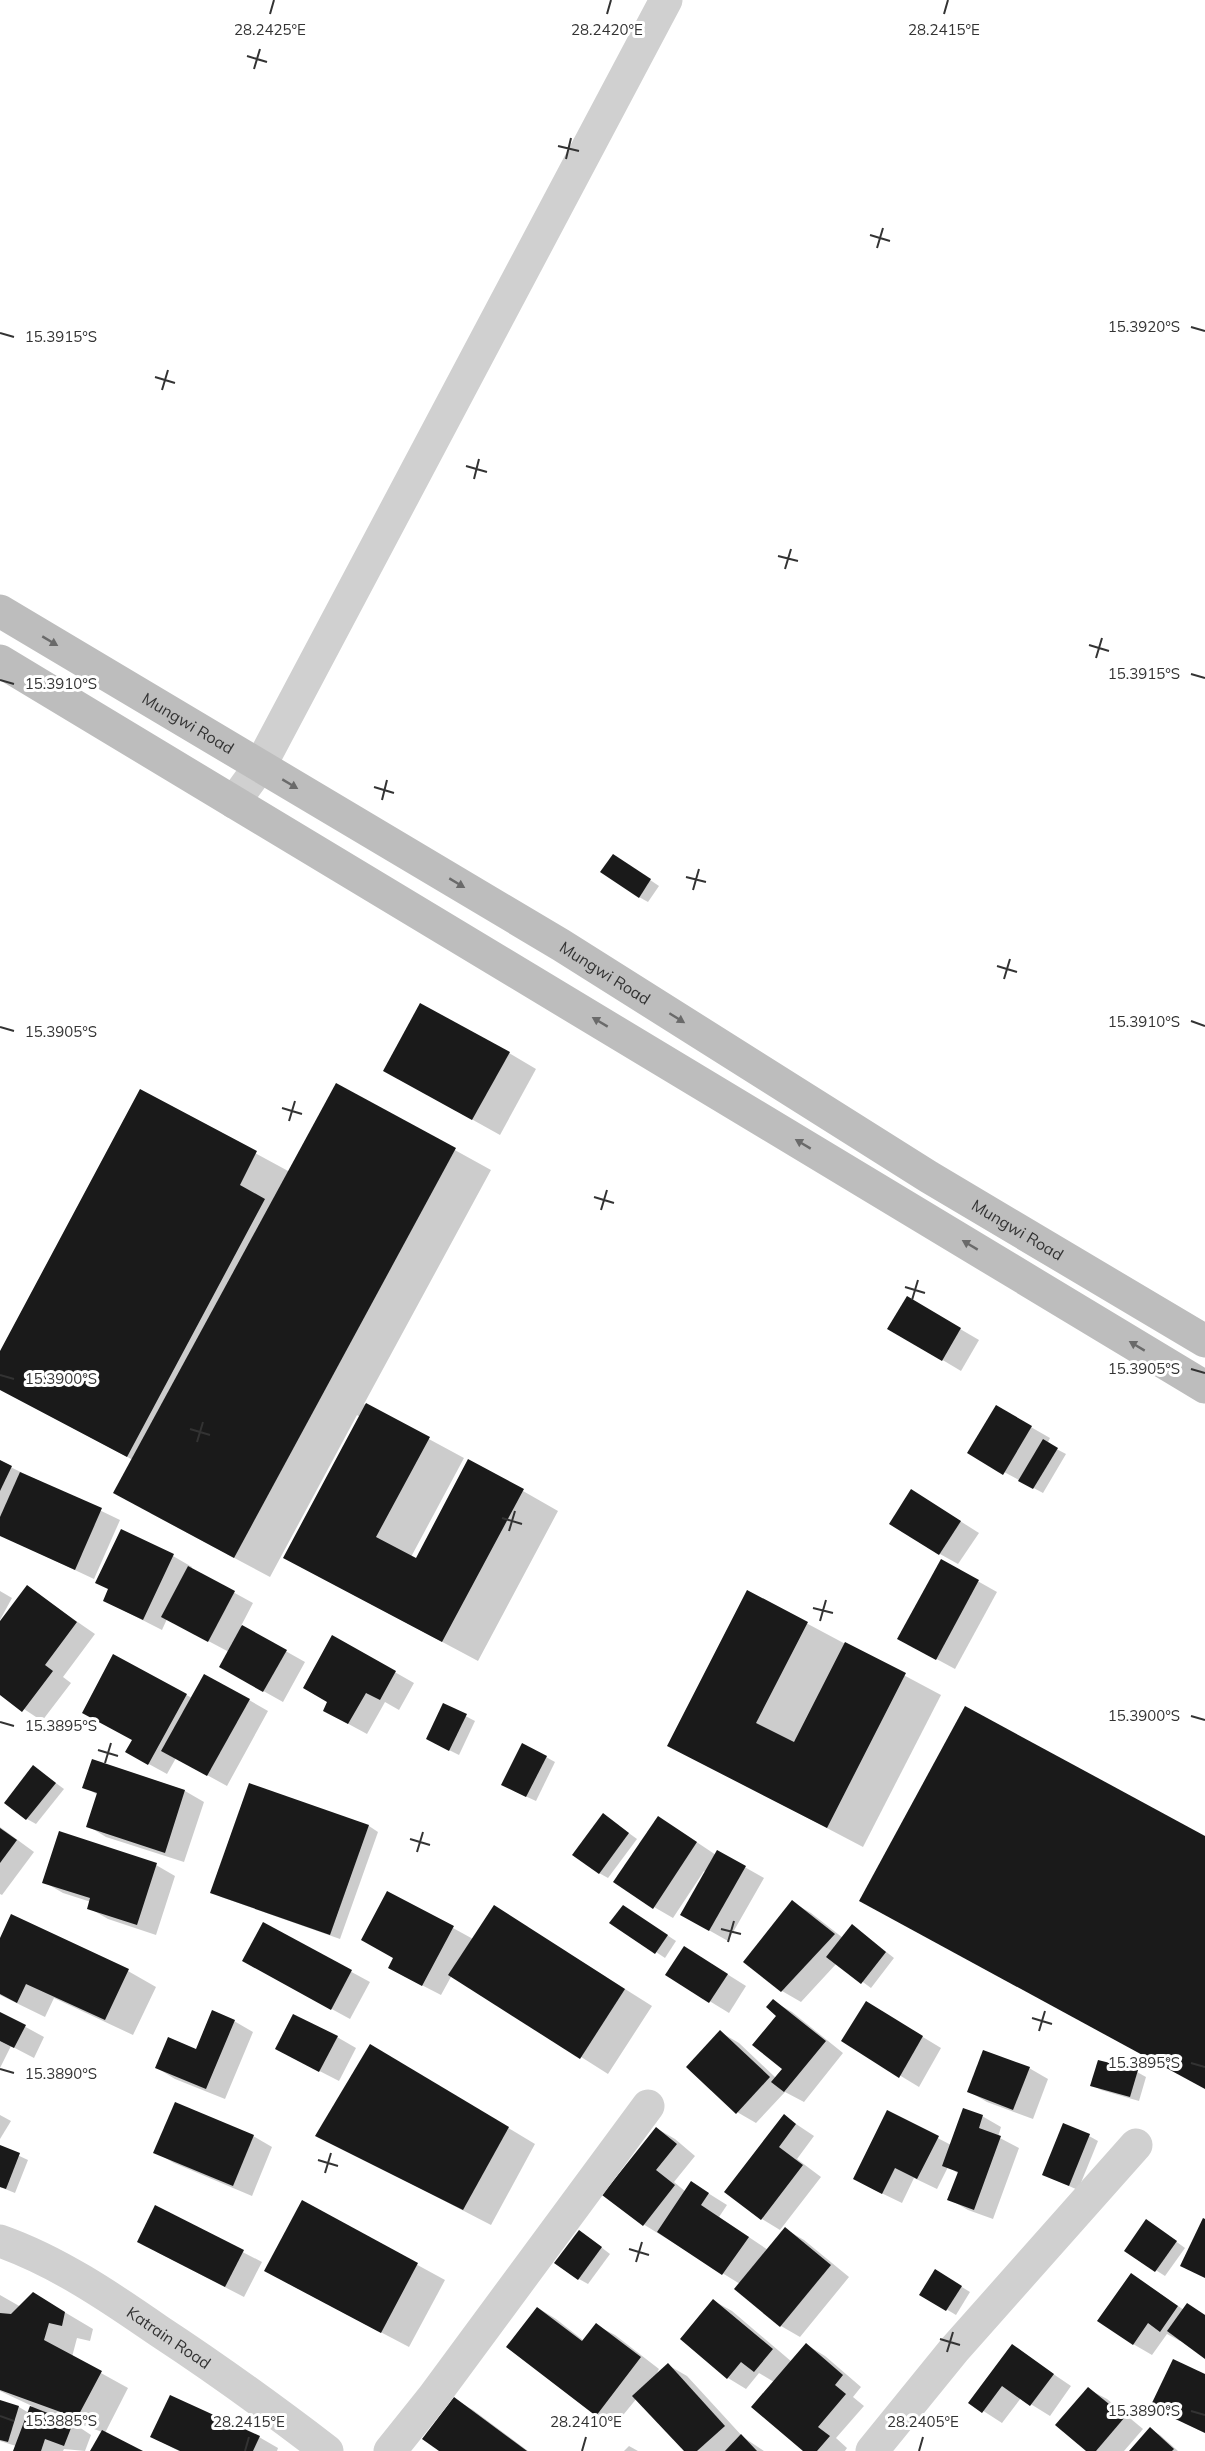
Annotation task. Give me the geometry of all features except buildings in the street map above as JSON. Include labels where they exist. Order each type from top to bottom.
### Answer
[{"type":"main road","name":"Mungwi Road","points":[[0,611],[561,945],[929,1177],[1205,1341]]},
{"type":"main road","points":[[0,661],[1205,1387]]},
{"type":"street","points":[[234,802],[260,766],[666,0]]},
{"type":"street","points":[[390,2451],[434,2396],[648,2106]]},
{"type":"street","points":[[872,2451],[954,2350],[1136,2145]]},
{"type":"street","name":"Katrain Road","points":[[0,2241],[61,2269],[126,2308],[252,2394],[327,2451]]}]
